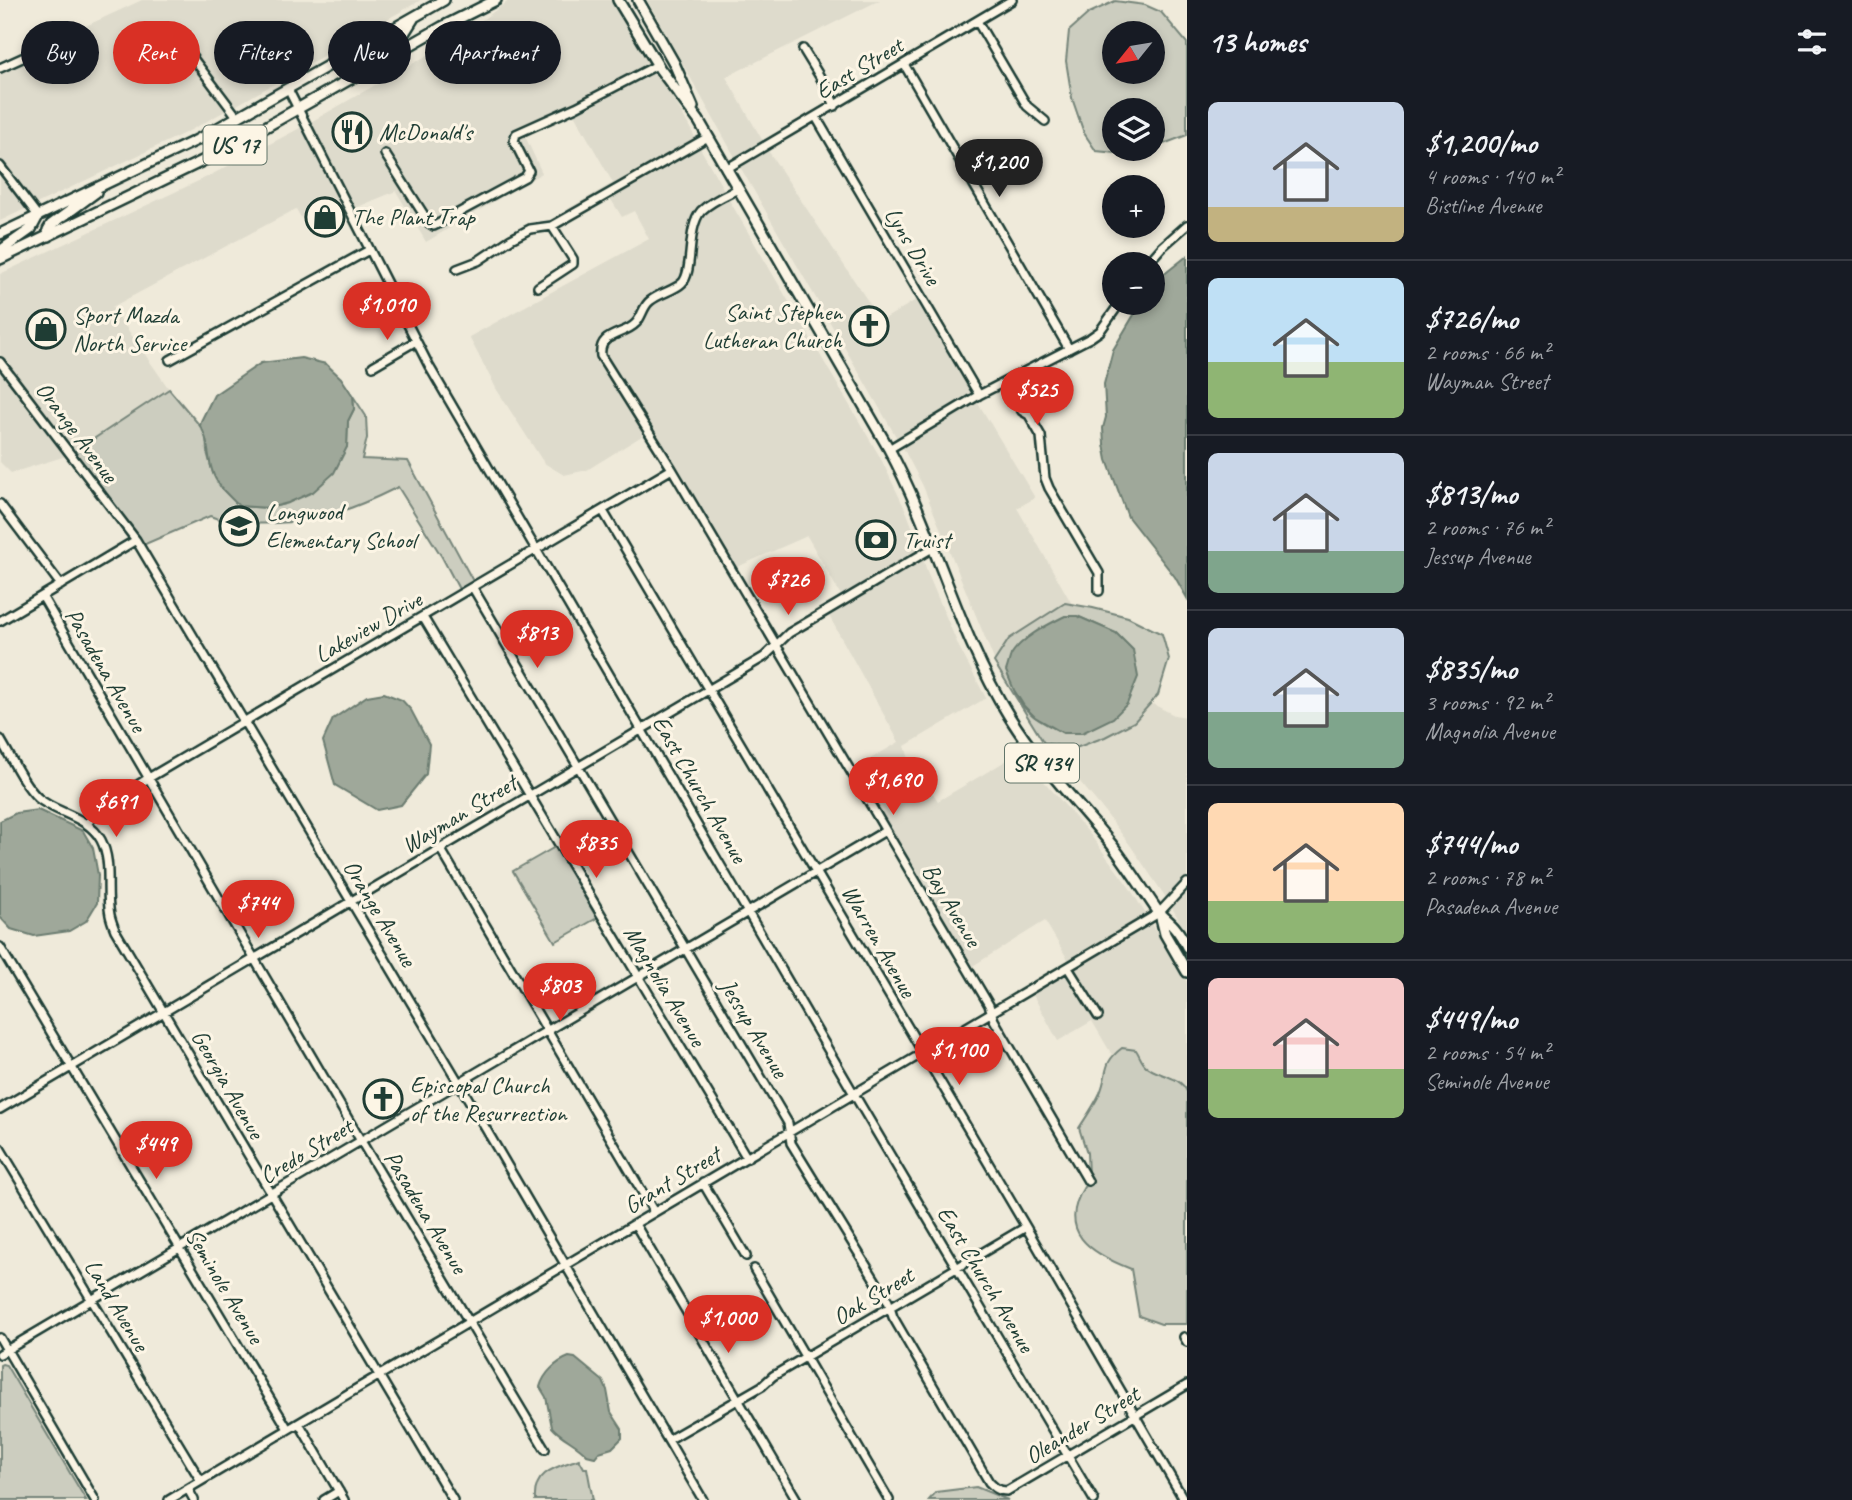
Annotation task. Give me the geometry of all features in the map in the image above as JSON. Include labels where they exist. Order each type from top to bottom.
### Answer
[{"type":"main road","name":"US 17","points":[[406,21],[444,0]]},
{"type":"main road","name":"US 17","points":[[411,45],[496,0]]},
{"type":"main road","name":"SR 434","points":[[618,0],[657,65],[699,121]]},
{"type":"main road","name":"SR 434","points":[[638,0],[674,63],[699,121],[889,449],[914,498],[972,648],[1009,717],[1041,762],[1128,866],[1159,913],[1176,928],[1187,947]]},
{"type":"main road","points":[[411,23],[416,15]]},
{"type":"main road","name":"US 17","points":[[0,234],[189,144],[328,66]]},
{"type":"main road","name":"US 17","points":[[0,259],[223,151],[343,84]]},
{"type":"main road","points":[[49,236],[51,225],[108,182]]},
{"type":"main road","points":[[0,251],[32,229],[38,216]]},
{"type":"main road","name":"SR 434","points":[[1159,913],[1165,934],[1187,972]]},
{"type":"street","name":"East Street","points":[[726,169],[1012,0]]},
{"type":"street","points":[[977,21],[1027,106],[1045,121]]},
{"type":"street","points":[[803,49],[835,106]]},
{"type":"street","points":[[0,68],[21,59]]},
{"type":"street","points":[[904,64],[1069,349]]},
{"type":"street","points":[[385,154],[429,223],[434,226],[525,177],[529,171],[514,141],[516,134],[576,107],[657,65]]},
{"type":"street","points":[[200,68],[238,118]]},
{"type":"street","name":"East Church Avenue","points":[[288,89],[416,341],[854,1094],[1094,1500]]},
{"type":"street","name":"Lyns Drive","points":[[816,117],[979,395]]},
{"type":"street","points":[[457,269],[478,261],[530,229],[552,226],[708,137]]},
{"type":"street","points":[[0,166],[38,216]]},
{"type":"street","name":"Bay Avenue","points":[[738,189],[699,214],[684,282],[647,302],[634,326],[604,341],[600,348],[601,356],[672,469],[989,1005],[1088,1181]]},
{"type":"street","points":[[1158,252],[1187,225]]},
{"type":"street","points":[[538,287],[573,264],[573,259],[552,226]]},
{"type":"street","points":[[170,360],[369,250]]},
{"type":"street","points":[[889,449],[979,395],[1090,338],[1100,331],[1111,315]]},
{"type":"street","points":[[373,366],[416,341]]},
{"type":"street","name":"Orange Avenue","points":[[0,362],[135,540],[704,1500]]},
{"type":"street","points":[[1010,381],[1009,389],[1041,436],[1045,478],[1099,573],[1099,591]]},
{"type":"street","name":"Lakeview Drive","points":[[87,824],[98,810],[147,779],[672,469]]},
{"type":"street","points":[[0,504],[61,585]]},
{"type":"street","name":"Warren Avenue","points":[[603,511],[817,871],[1184,1500]]},
{"type":"street","points":[[0,621],[135,540]]},
{"type":"street","name":"Wayman Street","points":[[0,1108],[764,657],[789,633],[933,547]]},
{"type":"street","name":"Jessup Avenue","points":[[473,588],[788,1124],[791,1143],[888,1301],[893,1317],[982,1470],[996,1489]]},
{"type":"street","name":"Pasadena Avenue","points":[[42,596],[147,779],[545,1449]]},
{"type":"street","name":"Magnolia Avenue","points":[[423,617],[747,1158]]},
{"type":"street","name":"Georgia Avenue","points":[[0,739],[29,787],[39,798],[87,824],[97,833],[106,851],[110,914],[115,930],[453,1500]]},
{"type":"street","name":"Credo Street","points":[[3,1352],[885,831]]},
{"type":"street","points":[[440,848],[654,1212]]},
{"type":"street","name":"Grant Street","points":[[169,1500],[1159,913],[1187,883]]},
{"type":"street","name":"Seminole Avenue","points":[[0,947],[288,1429]]},
{"type":"street","points":[[1068,968],[1098,1016]]},
{"type":"street","name":"Land Avenue","points":[[0,1148],[201,1481]]},
{"type":"street","points":[[703,1183],[746,1256]]},
{"type":"street","points":[[635,1224],[797,1500]]},
{"type":"street","name":"Oak Street","points":[[668,1440],[1026,1227]]},
{"type":"street","points":[[754,1269],[888,1500]]},
{"type":"street","points":[[0,1338],[3,1352],[95,1500]]},
{"type":"street","name":"Oleander Street","points":[[996,1489],[1007,1491],[1187,1385]]},
{"type":"street","points":[[299,1423],[344,1500]]},
{"type":"street","points":[[188,1489],[194,1500]]},
{"type":"street","points":[[324,1500],[339,1491]]},
{"type":"shaded area","points":[[142,0],[421,0],[384,21],[328,21],[328,53],[314,61],[314,21],[214,21],[214,79],[200,61],[200,21],[113,21],[113,84],[200,84],[200,74],[227,110],[34,205],[0,159],[0,72],[21,63],[21,84],[99,84],[99,21],[97,21]]},
{"type":"shaded area","points":[[510,0],[612,0],[651,64],[574,104],[514,131],[510,143],[524,171],[522,174],[434,222],[387,149],[380,153],[426,226],[435,229],[528,179],[532,169],[518,140],[519,136],[528,131],[525,136],[542,173],[426,242],[396,191],[353,209],[309,123],[377,84],[411,84],[411,65],[425,57],[425,84],[561,84],[561,21],[481,21]]},
{"type":"shaded area","points":[[647,0],[880,0],[726,77],[764,143],[736,159]]},
{"type":"shaded area","points":[[1115,1],[1145,5],[1161,12],[1187,43],[1187,135],[1165,143],[1165,98],[1102,98],[1102,152],[1096,151],[1084,133],[1072,98],[1066,61],[1069,31],[1089,13]]},
{"type":"shaded area","points":[[655,70],[696,139],[567,213],[566,210],[613,183],[573,112]]},
{"type":"shaded area","points":[[218,84],[274,84],[235,106]]},
{"type":"shaded area","points":[[302,127],[346,213],[311,235],[296,209],[112,307],[169,389],[74,452],[0,355],[0,274],[207,177]]},
{"type":"shaded area","points":[[699,146],[725,192],[695,213],[681,279],[646,299],[632,323],[602,338],[596,347],[598,359],[645,434],[587,470],[564,475],[544,463],[497,390],[469,337],[649,239],[634,211],[622,217],[610,198],[571,219]]},
{"type":"shaded area","points":[[767,149],[881,321],[916,300],[973,395],[898,440],[739,165]]},
{"type":"shaded area","points":[[0,173],[27,208],[0,221]]},
{"type":"shaded area","points":[[728,198],[880,457],[907,513],[921,550],[842,597],[807,536],[735,568],[674,464],[605,355],[607,343],[637,328],[650,305],[687,283],[692,270],[697,228],[702,216]]},
{"type":"shaded area","points":[[1187,256],[1187,598],[1175,577],[1128,517],[1107,460],[1104,444],[1104,384],[1113,350],[1134,315],[1165,315],[1165,273]]},
{"type":"shaded area","points":[[301,358],[326,364],[341,378],[353,396],[354,409],[348,421],[347,447],[334,473],[313,492],[269,508],[239,506],[216,480],[200,426],[201,421],[214,395],[261,363]]},
{"type":"shaded area","points":[[0,368],[66,456],[11,473],[0,462]]},
{"type":"shaded area","points":[[169,389],[206,433],[207,452],[213,473],[222,489],[239,506],[269,508],[288,503],[347,447],[348,421],[354,409],[353,396],[366,416],[367,438],[362,459],[408,461],[474,583],[460,591],[398,487],[342,511],[305,520],[255,523],[210,516],[143,545],[74,452]]},
{"type":"shaded area","points":[[977,401],[1035,498],[1017,508],[1072,604],[1065,603],[1009,639],[995,662],[923,486],[902,446]]},
{"type":"shaded area","points":[[923,558],[959,647],[986,698],[905,746],[908,756],[938,801],[1021,752],[1089,833],[1147,916],[1070,963],[1045,921],[971,967],[853,769],[899,742],[828,614]]},
{"type":"shaded area","points":[[1065,603],[1128,617],[1162,634],[1169,659],[1158,695],[1134,722],[1073,749],[1044,743],[994,662],[1009,639]],"holes":[[[1077,616],[1116,633],[1133,650],[1064,733],[1027,711],[1017,697],[1013,685],[1011,655],[1027,640],[1049,626]]]},
{"type":"shaded area","points":[[1065,616],[1077,616],[1116,633],[1133,650],[1138,677],[1127,704],[1113,718],[1082,733],[1063,733],[1035,717],[1024,706],[1006,671],[1011,655],[1022,643],[1035,632]]},
{"type":"shaded area","points":[[384,693],[402,700],[411,710],[429,744],[426,774],[401,805],[377,810],[335,785],[323,741],[333,719],[367,696]]},
{"type":"shaded area","points":[[1151,703],[1174,715],[1187,717],[1187,878],[1167,899],[1101,807],[1044,743],[1073,749],[1134,722]]},
{"type":"shaded area","points":[[38,810],[83,831],[93,848],[98,875],[97,903],[86,921],[69,931],[34,936],[11,929],[0,917],[0,821],[16,813]]},
{"type":"shaded area","points":[[555,847],[597,918],[555,942],[513,871]]},
{"type":"shaded area","points":[[1187,889],[1187,934],[1171,906]]},
{"type":"shaded area","points":[[1151,922],[1187,982],[1187,1092],[1185,1086],[1145,1066],[1122,1048],[1112,1055],[1092,1021],[1058,1041],[1032,993],[1066,973],[1097,1021],[1103,1017],[1073,969]]},
{"type":"shaded area","points":[[1122,1048],[1136,1050],[1149,1069],[1179,1082],[1187,1092],[1187,1324],[1161,1324],[1139,1316],[1131,1269],[1091,1248],[1076,1228],[1074,1216],[1077,1201],[1085,1185],[1093,1182],[1088,1175],[1087,1153],[1079,1128],[1100,1093],[1108,1064]]},
{"type":"shaded area","points":[[569,1357],[575,1358],[603,1381],[611,1412],[622,1429],[622,1438],[612,1448],[599,1452],[595,1457],[587,1455],[552,1427],[546,1397],[540,1387],[551,1369]]},
{"type":"shaded area","points":[[2,1364],[6,1365],[86,1500],[0,1500]]},
{"type":"shaded area","points":[[579,1459],[584,1468],[587,1468],[593,1500],[535,1500],[535,1490],[542,1476]]},
{"type":"shaded area","points":[[976,1487],[1008,1500],[929,1500],[936,1492]]},
{"type":"place","name":"McDonald's","points":[[352,132]]},
{"type":"place","name":"The Plant Trap","points":[[325,217]]},
{"type":"place","name":"Saint Stephen Lutheran Church","points":[[869,326]]},
{"type":"place","name":"Sport Mazda North Service","points":[[46,329]]},
{"type":"place","name":"Longwood Elementary School","points":[[239,526]]},
{"type":"place","name":"Truist","points":[[876,540]]},
{"type":"place","name":"Episcopal Church of the Resurrection","points":[[383,1099]]}]
